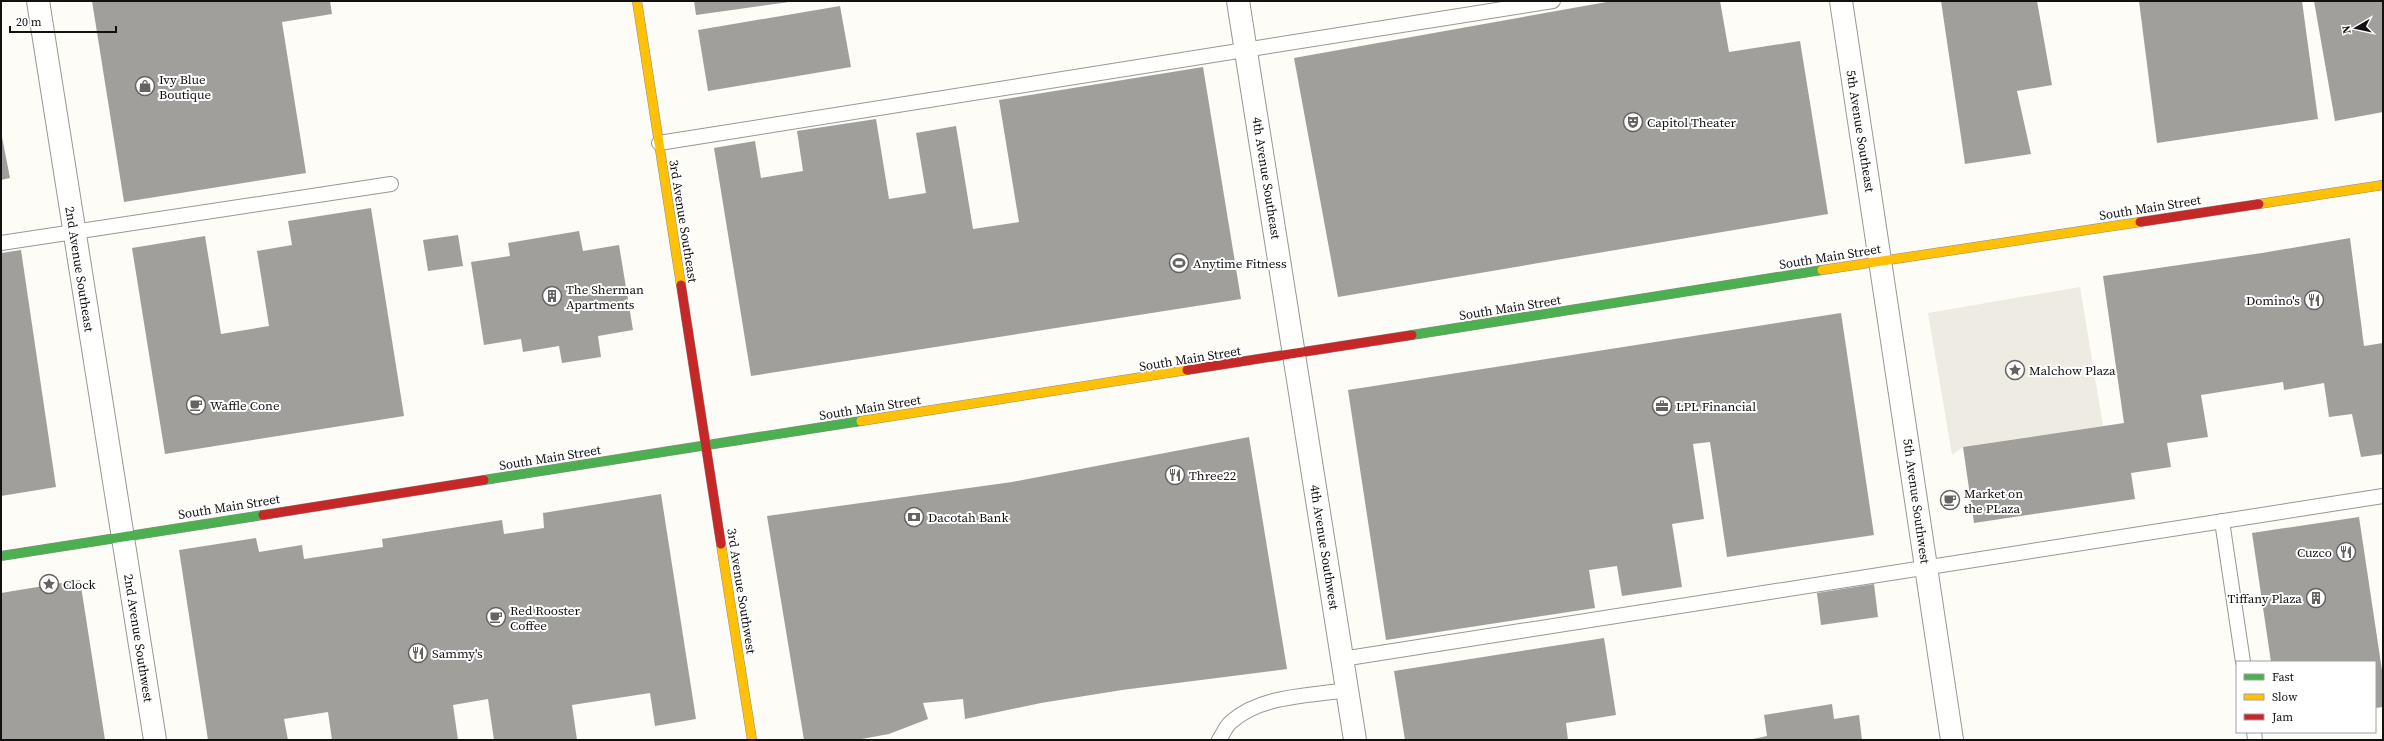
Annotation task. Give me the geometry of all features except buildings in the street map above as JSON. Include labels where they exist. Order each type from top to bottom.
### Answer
[{"type":"street","name":"2nd Avenue Southeast","points":[[38,1],[123,536]]},
{"type":"street","name":"3rd Avenue Southeast","points":[[637,1],[706,446]]},
{"type":"street","name":"4th Avenue Southeast","points":[[1238,1],[1295,355]]},
{"type":"street","name":"5th Avenue Southeast","points":[[1841,1],[1881,261]]},
{"type":"street","name":"South Main Street","points":[[1,556],[1295,355],[1881,261],[2383,185]]},
{"type":"street","name":"5th Avenue Southwest","points":[[1881,261],[1952,740]]},
{"type":"street","name":"4th Avenue Southwest","points":[[1295,355],[1354,740]]},
{"type":"street","name":"3rd Avenue Southwest","points":[[706,446],[752,740]]},
{"type":"street","name":"2nd Avenue Southwest","points":[[123,536],[155,740]]},
{"type":"lane","points":[[659,144],[1553,1]]},
{"type":"lane","points":[[1,243],[391,184]]},
{"type":"lane","points":[[1342,659],[1927,566],[2383,496]]},
{"type":"lane","points":[[2222,521],[2243,661]]},
{"type":"lane","points":[[1219,740],[1230,723],[1245,711],[1264,703],[1347,690]]},
{"type":"shaded area","name":"Malchow Plaza","points":[[2080,287],[2103,426],[1963,447],[1952,455],[1928,313]]},
{"type":"traffic: fast","points":[[1412,335],[1822,270]]},
{"type":"traffic: fast","points":[[484,480],[861,421]]},
{"type":"traffic: fast","points":[[1,556],[263,515]]},
{"type":"traffic: slow","points":[[637,1],[681,285]]},
{"type":"traffic: slow","points":[[2259,204],[2383,185]]},
{"type":"traffic: slow","points":[[1822,270],[2140,222]]},
{"type":"traffic: slow","points":[[861,421],[1187,370]]},
{"type":"traffic: slow","points":[[721,544],[752,740]]},
{"type":"traffic: jam","points":[[2140,222],[2259,204]]},
{"type":"traffic: jam","points":[[681,285],[721,544]]},
{"type":"traffic: jam","points":[[1187,370],[1412,335]]},
{"type":"traffic: jam","points":[[263,515],[484,480]]},
{"type":"place","name":"Ivy Blue Boutique","points":[[145,86]]},
{"type":"place","name":"Capitol Theater","points":[[1633,122]]},
{"type":"place","name":"Anytime Fitness","points":[[1179,263]]},
{"type":"place","name":"The Sherman Apartments","points":[[552,296]]},
{"type":"place","name":"Domino's","points":[[2314,300]]},
{"type":"place","name":"Malchow Plaza","points":[[2015,370]]},
{"type":"place","name":"Waffle Cone","points":[[196,405]]},
{"type":"place","name":"LPL Financial","points":[[1662,406]]},
{"type":"place","name":"Three22","points":[[1175,475]]},
{"type":"place","name":"Market on the PLaza","points":[[1950,500]]},
{"type":"place","name":"Dacotah Bank","points":[[914,517]]},
{"type":"place","name":"Cuzco","points":[[2346,552]]},
{"type":"place","name":"Clock","points":[[49,584]]},
{"type":"place","name":"Tiffany Plaza","points":[[2316,598]]},
{"type":"place","name":"Red Rooster Coffee","points":[[496,617]]},
{"type":"place","name":"Sammy's","points":[[418,653]]}]
